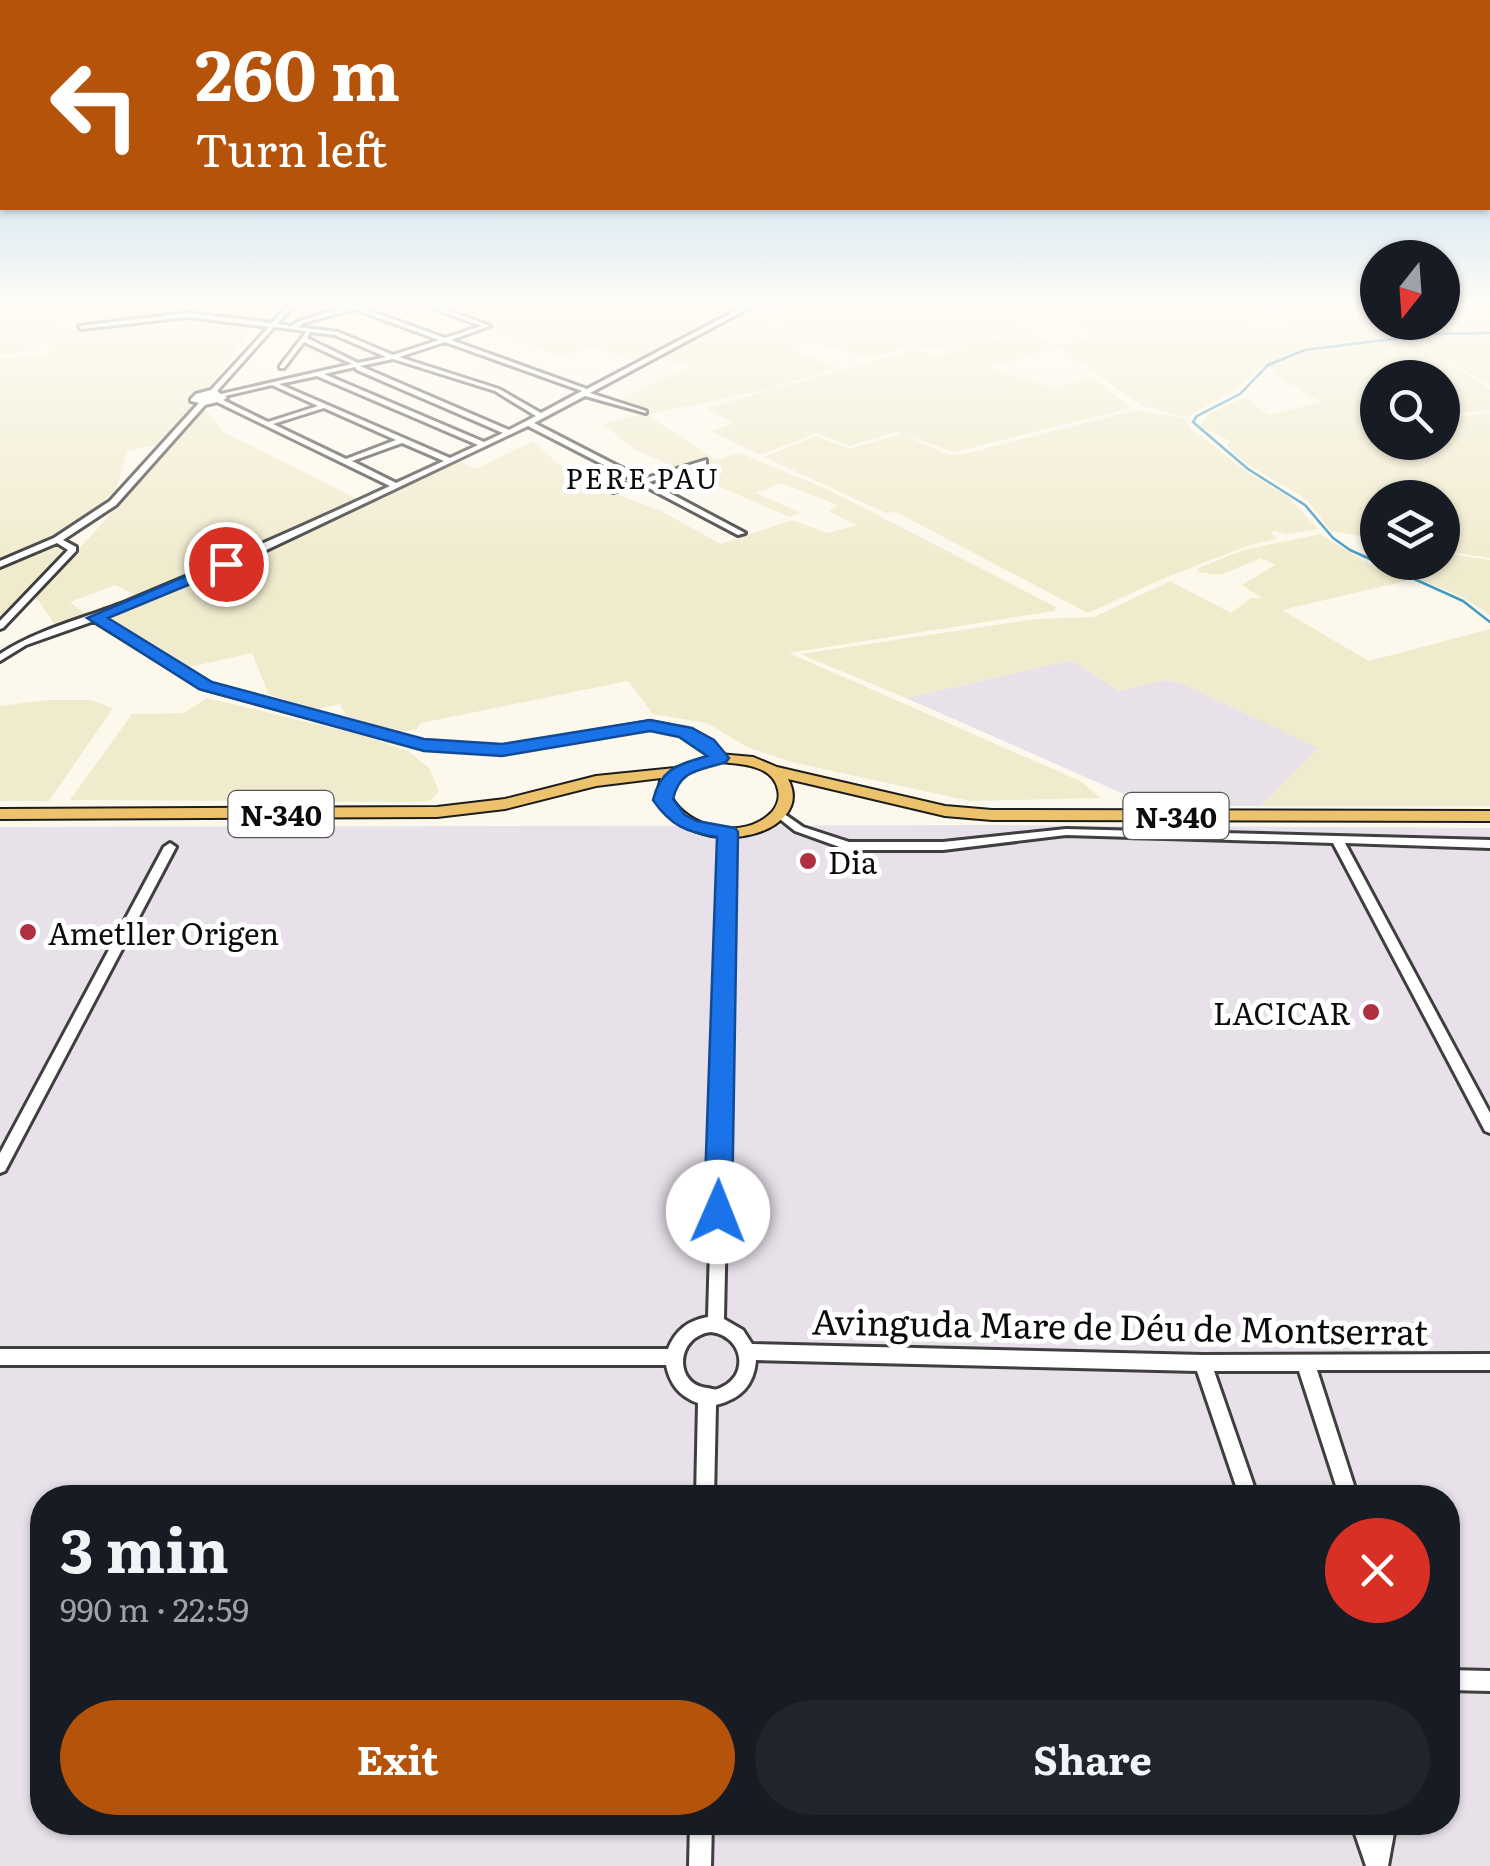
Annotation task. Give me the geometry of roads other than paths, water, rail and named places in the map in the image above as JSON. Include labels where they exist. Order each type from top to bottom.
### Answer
[{"type":"main road","name":"N-340","points":[[560,792],[596,781],[676,772],[720,758],[759,764],[775,772],[945,811],[992,815],[1490,816]]},
{"type":"main road","points":[[663,800],[668,780],[676,772]]},
{"type":"main road","points":[[775,772],[788,790],[784,807]]},
{"type":"main road","name":"N-340","points":[[0,814],[411,814],[483,808],[622,784],[645,788],[663,800],[677,819],[692,826],[728,832],[766,823],[810,791],[864,791]]},
{"type":"street","points":[[0,564],[56,540],[114,503],[217,389]]},
{"type":"street","points":[[203,404],[255,389]]},
{"type":"street","points":[[284,389],[448,460]]},
{"type":"street","points":[[353,389],[482,444]]},
{"type":"street","points":[[411,389],[510,433]]},
{"type":"street","points":[[494,389],[539,415]]},
{"type":"street","points":[[578,389],[644,412]]},
{"type":"street","points":[[0,658],[24,642],[95,618],[259,550],[510,433],[592,389]]},
{"type":"street","points":[[214,392],[266,424],[395,485]]},
{"type":"street","points":[[266,424],[322,408]]},
{"type":"street","points":[[528,423],[741,533]]},
{"type":"street","points":[[346,461],[400,441]]},
{"type":"street","points":[[616,490],[703,462]]},
{"type":"street","points":[[0,626],[73,549],[56,540]]},
{"type":"street","points":[[95,618],[205,686],[424,745],[502,750],[650,725],[685,732],[708,744],[720,758]]},
{"type":"street","points":[[784,807],[799,829],[848,846],[944,846],[1066,832],[1490,844]]},
{"type":"street","points":[[716,1326],[728,832]]},
{"type":"street","points":[[1338,840],[1490,1127]]},
{"type":"street","points":[[0,1168],[170,847]]},
{"type":"street","points":[[703,1326],[734,1332],[749,1352],[748,1372],[742,1382],[720,1395],[707,1396],[683,1385],[676,1375],[673,1356],[684,1336],[703,1326]]},
{"type":"street","name":"Avinguda Mare de Déu de Montserrat","points":[[749,1352],[1203,1363],[1490,1362]]},
{"type":"street","points":[[0,1357],[673,1356]]},
{"type":"street","points":[[1203,1363],[1245,1485]]},
{"type":"street","points":[[1306,1364],[1345,1485]]},
{"type":"street","points":[[706,1485],[707,1396]]},
{"type":"street","points":[[1460,1680],[1490,1681]]},
{"type":"street","points":[[700,1835],[700,1866]]},
{"type":"street","points":[[1366,1835],[1377,1866]]},
{"type":"street","points":[[1377,1866],[1383,1835]]},
{"type":"waterway","points":[[1245,389],[1193,422],[1248,469],[1305,505],[1333,538],[1350,550],[1463,601],[1490,622]]},
{"type":"place","name":"Dia","points":[[808,861]]},
{"type":"place","name":"Ametller Origen","points":[[28,932]]},
{"type":"place","name":"LACICAR","points":[[1371,1012]]},
{"type":"district","name":"PERE PAU","points":[[643,477]]}]
